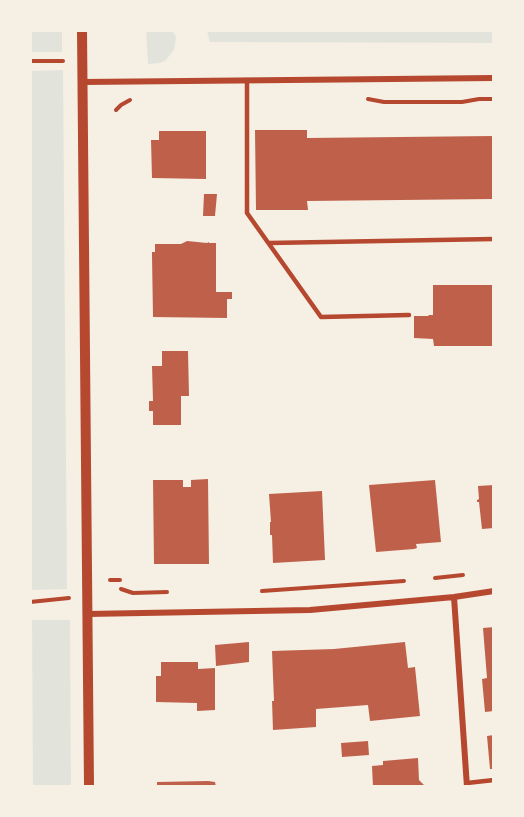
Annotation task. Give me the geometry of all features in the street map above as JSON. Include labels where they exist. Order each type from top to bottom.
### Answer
[{"type":"street","points":[[82,30],[88,787]]},
{"type":"street","points":[[82,82],[494,78]]},
{"type":"street","points":[[87,614],[310,610],[454,597],[494,591]]},
{"type":"street","points":[[454,597],[467,785]]},
{"type":"lane","points":[[247,80],[247,213],[321,317],[409,315]]},
{"type":"lane","points":[[268,243],[494,239]]},
{"type":"lane","points":[[467,785],[494,780]]},
{"type":"path","points":[[30,61],[82,61]]},
{"type":"path","points":[[429,579],[472,574]]},
{"type":"path","points":[[110,580],[120,580]]},
{"type":"path","points":[[260,591],[407,581]]},
{"type":"path","points":[[121,589],[133,592],[168,592]]},
{"type":"path","points":[[30,602],[70,598]]},
{"type":"shaded area","points":[[30,30],[62,30],[62,52],[30,52]]},
{"type":"shaded area","points":[[146,30],[172,30],[176,37],[174,50],[165,61],[148,64]]},
{"type":"shaded area","points":[[207,31],[494,32],[494,43],[210,42]]},
{"type":"shaded area","points":[[63,70],[67,589],[31,590],[30,71]]},
{"type":"shaded area","points":[[32,620],[70,620],[71,787],[33,787]]},
{"type":"building","points":[[255,130],[307,130],[307,138],[494,136],[494,199],[307,201],[308,210],[256,210]]},
{"type":"building","points":[[159,131],[206,131],[206,179],[152,178],[151,140],[159,140]]},
{"type":"building","points":[[204,194],[217,194],[215,216],[203,216]]},
{"type":"building","points":[[187,241],[216,243],[216,292],[232,292],[232,299],[227,299],[227,318],[153,317],[152,252],[155,252],[155,244],[181,244]]},
{"type":"building","points":[[433,285],[494,285],[494,346],[434,346],[433,339],[414,338],[414,316],[433,315]]},
{"type":"building","points":[[162,351],[188,351],[189,396],[181,396],[181,425],[153,425],[153,411],[149,411],[149,401],[153,401],[152,366],[162,366]]},
{"type":"building","points":[[208,479],[209,564],[154,564],[153,480],[183,480],[183,487],[191,487],[191,480]]},
{"type":"building","points":[[435,480],[441,542],[416,544],[417,548],[414,549],[376,552],[369,485]]},
{"type":"building","points":[[494,485],[494,528],[482,529],[479,502],[477,502],[479,499],[478,486]]},
{"type":"building","points":[[322,491],[325,560],[273,563],[269,494]]},
{"type":"building","points":[[494,627],[494,711],[485,712],[482,679],[487,678],[483,628]]},
{"type":"building","points":[[249,642],[249,662],[216,666],[215,645]]},
{"type":"building","points":[[405,642],[408,668],[415,667],[420,716],[370,721],[368,705],[316,709],[316,727],[273,730],[272,651],[334,649]]},
{"type":"building","points":[[161,662],[198,662],[198,669],[215,668],[215,710],[197,711],[197,703],[156,702],[156,676],[161,676]]},
{"type":"building","points":[[494,735],[494,769],[490,769],[487,736]]},
{"type":"building","points":[[368,741],[369,755],[342,757],[341,743]]},
{"type":"building","points":[[418,758],[419,780],[426,787],[373,787],[372,766],[383,765],[383,761]]},
{"type":"building","points":[[157,782],[215,782],[216,787],[157,787]]}]
